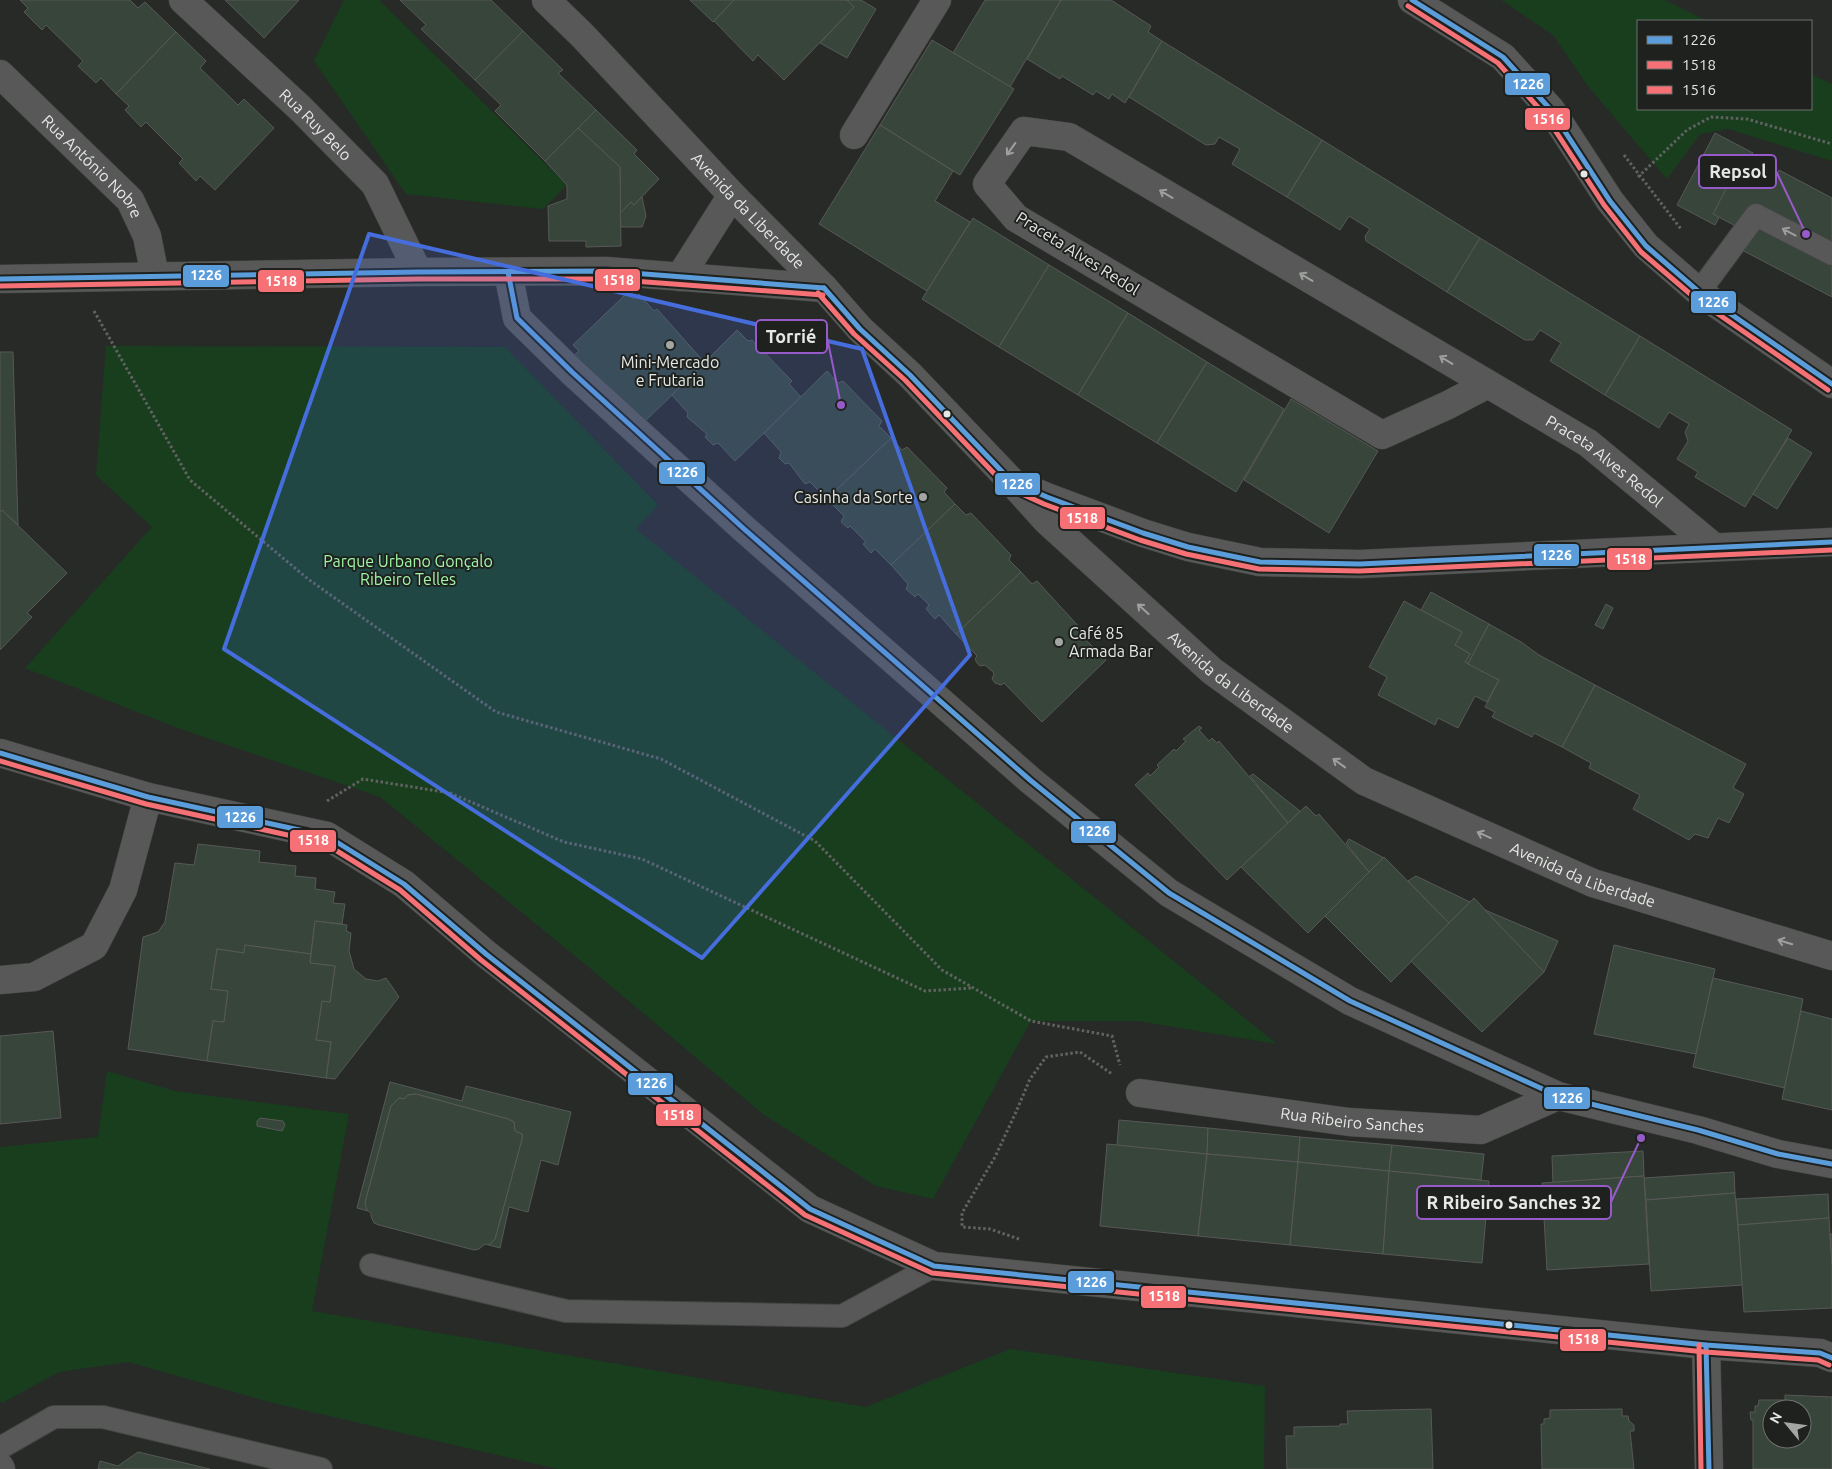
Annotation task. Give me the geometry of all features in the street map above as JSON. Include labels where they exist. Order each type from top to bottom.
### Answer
[{"type":"street","name":"Rua Ruy Belo","points":[[184,0],[300,108],[375,184],[418,272]]},
{"type":"street","name":"Avenida da Liberdade","points":[[546,0],[584,36],[732,195],[824,288],[860,329],[910,375],[1047,521],[1212,671],[1364,781],[1593,883],[1832,956]]},
{"type":"street","points":[[854,135],[937,0]]},
{"type":"street","points":[[1412,0],[1503,58],[1551,110],[1610,201],[1646,246],[1699,292],[1832,384]]},
{"type":"street","name":"Rua António Nobre","points":[[0,74],[130,200],[147,236],[155,276]]},
{"type":"street","name":"Praceta Alves Redol","points":[[1488,384],[1448,405],[1382,435],[1016,218],[986,184],[1024,131],[1069,137],[1488,384],[1588,444],[1714,547]]},
{"type":"street","points":[[680,277],[732,195]]},
{"type":"street","points":[[0,279],[606,271],[824,288]]},
{"type":"street","points":[[508,272],[517,318],[572,372],[743,528],[1030,780],[1168,893],[1350,1001],[1558,1096],[1698,1130],[1778,1154],[1832,1164]]},
{"type":"street","points":[[1011,481],[1047,497],[1143,533],[1188,547],[1260,562],[1360,564],[1832,542]]},
{"type":"street","points":[[0,753],[148,797],[327,836],[404,884],[486,954],[810,1209],[934,1266],[1706,1345],[1820,1353],[1832,1358]]},
{"type":"street","points":[[0,980],[34,977],[94,946],[123,890],[148,797]]},
{"type":"street","name":"Rua Ribeiro Sanches","points":[[1140,1093],[1349,1122],[1481,1130],[1558,1096]]},
{"type":"street","points":[[1706,1345],[1709,1469]]},
{"type":"lane","points":[[1699,292],[1756,214],[1832,254]]},
{"type":"lane","points":[[371,1264],[566,1311],[842,1316],[934,1266]]},
{"type":"lane","points":[[0,1448],[54,1417],[103,1418],[321,1469]]},
{"type":"path","points":[[1610,201],[1640,176],[1687,130],[1711,118],[1747,119],[1832,144]]},
{"type":"path","points":[[75,277],[190,480],[308,579],[496,712],[661,759],[815,841],[942,970],[1031,1021],[1112,1036],[1121,1071]]},
{"type":"path","points":[[322,804],[363,779],[450,793],[564,842],[642,860],[925,991],[973,988]]},
{"type":"path","points":[[1018,1245],[1019,1238],[990,1230],[962,1227],[962,1213],[995,1157],[1030,1079],[1046,1057],[1080,1052],[1117,1077]]},
{"type":"highlighted area","points":[[369,234],[862,349],[970,655],[702,958],[224,649]]},
{"type":"green space","points":[[344,0],[379,0],[567,185],[543,209],[406,194],[314,61]]},
{"type":"green space","points":[[1501,0],[1665,0],[1705,20],[1637,20],[1637,110],[1812,110],[1812,74],[1832,84],[1832,161],[1728,129],[1700,134],[1667,179],[1587,85],[1553,35]]},
{"type":"green space","name":"Parque Urbano Gonçalo Ribeiro Telles","points":[[106,346],[505,347],[658,505],[636,529],[1277,1044],[1138,1021],[1031,1021],[933,1199],[876,1186],[763,1114],[580,960],[380,797],[178,728],[25,668],[152,527],[96,475]]},
{"type":"green space","points":[[107,1071],[175,1091],[349,1114],[312,1311],[866,1407],[1010,1349],[1265,1386],[1264,1469],[558,1469],[273,1403],[128,1362],[59,1372],[2,1403],[0,1401],[0,1147],[98,1137]]},
{"type":"building","points":[[20,0],[130,0],[138,8],[145,2],[176,32],[116,94],[101,78],[96,83],[78,66],[83,61],[46,25],[42,30],[24,12],[28,8]]},
{"type":"building","points":[[225,0],[299,0],[264,38]]},
{"type":"building","points":[[400,0],[491,0],[523,31],[475,80],[421,29],[426,25]]},
{"type":"building","points":[[690,0],[734,0],[713,22]]},
{"type":"building","points":[[734,0],[847,0],[854,7],[784,80],[758,55],[753,61],[714,21]]},
{"type":"building","points":[[847,0],[861,0],[876,9],[847,58],[820,43],[854,7]]},
{"type":"building","points":[[985,0],[1061,0],[1010,87],[953,53]]},
{"type":"building","points":[[1061,0],[1111,0],[1151,26],[1148,32],[1162,41],[1125,103],[1112,94],[1109,99],[1096,91],[1093,95],[1062,76],[1060,79],[1027,59]]},
{"type":"building","points":[[523,31],[563,70],[558,73],[596,110],[545,161],[495,111],[501,105],[475,80]]},
{"type":"building","points":[[176,32],[206,61],[200,68],[238,105],[244,99],[274,128],[215,190],[200,176],[196,181],[179,163],[183,159],[146,122],[141,127],[125,110],[129,106],[116,94]]},
{"type":"building","points":[[932,40],[1014,89],[960,175],[880,125]]},
{"type":"building","points":[[1162,41],[1322,140],[1287,197],[1232,164],[1240,149],[1219,137],[1215,144],[1206,145],[1129,97]]},
{"type":"building","points":[[596,110],[637,150],[634,154],[659,179],[634,205],[631,202],[620,213],[620,167],[578,128]]},
{"type":"building","points":[[880,125],[953,171],[935,201],[970,222],[927,291],[819,224]]},
{"type":"building","points":[[578,128],[620,167],[621,246],[586,247],[586,241],[549,241],[548,206],[567,199],[567,185],[545,161]]},
{"type":"building","points":[[1715,133],[1753,153],[1715,225],[1677,205]]},
{"type":"building","points":[[1322,140],[1480,238],[1447,292],[1366,241],[1365,236],[1370,229],[1349,216],[1340,230],[1287,197]]},
{"type":"building","points":[[1737,168],[1771,186],[1779,170],[1832,198],[1832,297],[1738,248],[1747,232],[1713,214]]},
{"type":"building","points":[[642,197],[646,216],[642,227],[621,227],[620,213],[631,202],[634,205]]},
{"type":"building","points":[[973,218],[1049,265],[999,347],[922,299]]},
{"type":"building","points":[[1480,238],[1640,336],[1605,395],[1550,361],[1561,343],[1540,330],[1533,340],[1525,340],[1447,292]]},
{"type":"building","points":[[1049,265],[1128,313],[1078,395],[999,347]]},
{"type":"building","points":[[627,293],[633,299],[639,294],[654,311],[657,309],[705,363],[640,426],[573,356],[579,351],[573,345]]},
{"type":"building","points":[[1128,313],[1207,362],[1157,443],[1078,395]]},
{"type":"building","points":[[737,330],[748,341],[752,340],[792,381],[789,384],[801,397],[735,461],[718,443],[713,445],[705,437],[707,434],[687,417],[688,413],[672,395]]},
{"type":"building","points":[[1640,336],[1792,430],[1745,507],[1695,477],[1698,472],[1677,459],[1688,441],[1685,432],[1689,424],[1669,412],[1659,428],[1605,395]]},
{"type":"building","points":[[0,352],[13,352],[18,525],[2,510],[0,512]]},
{"type":"building","points":[[1207,362],[1284,409],[1236,492],[1157,443]]},
{"type":"building","points":[[827,371],[838,383],[843,381],[882,421],[879,426],[891,438],[827,499],[810,482],[805,484],[789,463],[785,464],[779,458],[781,452],[764,433]]},
{"type":"building","points":[[1291,399],[1378,451],[1329,533],[1244,480]]},
{"type":"building","points":[[891,438],[902,450],[907,447],[947,488],[944,492],[955,504],[891,565],[875,549],[871,553],[863,544],[866,542],[850,526],[848,528],[841,522],[844,516],[827,499]]},
{"type":"building","points":[[1788,438],[1812,453],[1777,509],[1753,494]]},
{"type":"building","points":[[955,504],[966,515],[971,513],[1011,555],[1009,560],[1021,572],[956,634],[939,615],[935,619],[926,609],[929,605],[918,594],[915,597],[906,589],[908,584],[891,565]]},
{"type":"building","points":[[2,510],[67,573],[27,613],[32,617],[0,650],[0,512]]},
{"type":"building","points":[[1021,572],[1032,584],[1037,581],[1081,629],[1079,633],[1106,660],[1042,722],[1004,683],[1001,685],[995,683],[992,679],[993,672],[985,665],[980,666],[977,663],[975,659],[977,656],[956,634]]},
{"type":"building","points":[[1431,592],[1489,624],[1468,664],[1465,662],[1470,654],[1455,645],[1462,632],[1421,610]]},
{"type":"building","points":[[1404,601],[1462,632],[1455,645],[1470,654],[1465,662],[1499,680],[1487,702],[1475,696],[1458,728],[1438,718],[1435,725],[1378,695],[1387,677],[1369,667]]},
{"type":"building","points":[[1606,604],[1613,608],[1603,629],[1595,625]]},
{"type":"building","points":[[1489,624],[1521,642],[1539,655],[1595,685],[1562,747],[1534,733],[1532,737],[1492,717],[1495,712],[1485,707],[1499,680],[1468,664]]},
{"type":"building","points":[[1595,685],[1746,764],[1733,788],[1744,794],[1729,823],[1718,818],[1708,838],[1695,834],[1689,840],[1633,809],[1640,795],[1589,768],[1591,763],[1562,747]]},
{"type":"building","points":[[1199,726],[1202,728],[1199,730],[1209,741],[1212,738],[1217,743],[1219,741],[1288,823],[1227,880],[1135,785],[1148,773],[1150,776],[1159,767],[1157,765],[1174,749],[1176,751],[1186,741],[1183,739]]},
{"type":"building","points":[[1253,774],[1300,811],[1288,823],[1250,776]]},
{"type":"building","points":[[1306,806],[1316,816],[1319,814],[1369,872],[1308,933],[1241,867]]},
{"type":"building","points":[[1349,839],[1384,858],[1369,872],[1346,843]]},
{"type":"building","points":[[198,844],[260,851],[259,862],[296,866],[295,876],[316,878],[315,889],[335,892],[333,903],[345,904],[342,924],[315,921],[311,954],[245,945],[244,953],[217,949],[211,989],[228,991],[224,1022],[213,1021],[207,1061],[128,1049],[143,937],[158,932],[165,922],[175,863],[194,865]]},
{"type":"building","points":[[1384,857],[1449,923],[1391,982],[1325,916]]},
{"type":"building","points":[[1416,876],[1470,902],[1449,923],[1408,881]]},
{"type":"building","points":[[1474,898],[1544,972],[1482,1032],[1411,961]]},
{"type":"building","points":[[1485,910],[1558,941],[1544,972]]},
{"type":"building","points":[[315,921],[347,925],[346,931],[351,933],[349,951],[354,969],[366,979],[378,981],[386,978],[399,997],[335,1079],[326,1078],[331,1042],[316,1040],[322,1001],[330,1002],[335,966],[310,963]]},
{"type":"building","points":[[245,945],[311,954],[310,963],[335,966],[330,1002],[322,1001],[316,1040],[331,1042],[326,1078],[207,1061],[213,1021],[224,1022],[228,991],[211,989],[217,949],[244,953]]},
{"type":"building","points":[[1614,945],[1715,969],[1696,1054],[1594,1034]]},
{"type":"building","points":[[1713,978],[1803,999],[1785,1088],[1693,1067]]},
{"type":"building","points":[[1801,1011],[1832,1019],[1832,1110],[1782,1099]]},
{"type":"building","points":[[53,1031],[61,1118],[0,1124],[0,1036]]},
{"type":"building","points":[[390,1082],[462,1101],[466,1086],[571,1112],[558,1165],[541,1160],[528,1212],[509,1207],[500,1248],[489,1245],[495,1239],[522,1139],[522,1134],[515,1131],[514,1122],[508,1119],[416,1094],[408,1095],[404,1099],[399,1098],[391,1106],[365,1203],[368,1211],[357,1208]]},
{"type":"building","points":[[416,1094],[508,1119],[514,1122],[515,1131],[522,1134],[495,1239],[489,1245],[485,1244],[479,1249],[474,1250],[379,1225],[374,1223],[371,1213],[367,1210],[365,1203],[391,1106],[399,1098],[404,1099],[408,1095]]},
{"type":"building","points":[[260,1118],[283,1121],[285,1125],[282,1131],[257,1126],[257,1121]]},
{"type":"building","points":[[1119,1120],[1208,1128],[1207,1154],[1117,1146]]},
{"type":"building","points":[[1208,1128],[1300,1137],[1298,1162],[1207,1154]]},
{"type":"building","points":[[1300,1137],[1392,1145],[1389,1171],[1298,1162]]},
{"type":"building","points":[[1107,1144],[1207,1154],[1198,1236],[1100,1226]]},
{"type":"building","points":[[1392,1145],[1484,1154],[1481,1180],[1389,1171]]},
{"type":"building","points":[[1643,1151],[1644,1176],[1553,1183],[1552,1156]]},
{"type":"building","points":[[1207,1154],[1298,1162],[1290,1245],[1198,1236]]},
{"type":"building","points":[[1298,1162],[1389,1171],[1383,1254],[1290,1245]]},
{"type":"building","points":[[1389,1171],[1489,1181],[1482,1263],[1383,1254]]},
{"type":"building","points":[[1734,1172],[1735,1193],[1646,1200],[1644,1178]]},
{"type":"building","points":[[1644,1176],[1649,1264],[1547,1270],[1542,1183]]},
{"type":"building","points":[[1735,1193],[1743,1285],[1651,1291],[1646,1200]]},
{"type":"building","points":[[1828,1194],[1829,1218],[1738,1225],[1736,1199]]},
{"type":"building","points":[[1829,1218],[1832,1308],[1744,1312],[1738,1225]]},
{"type":"building","points":[[1830,1234],[1832,1234],[1832,1264],[1831,1250]]},
{"type":"building","points":[[1785,1395],[1832,1397],[1832,1469],[1753,1469],[1753,1420],[1751,1420],[1750,1412],[1755,1412],[1755,1406],[1758,1406],[1759,1400],[1762,1400],[1762,1449],[1812,1449],[1812,1399],[1785,1399]]},
{"type":"building","points":[[1431,1409],[1433,1469],[1287,1469],[1286,1436],[1294,1436],[1294,1427],[1340,1426],[1340,1424],[1348,1424],[1347,1411]]},
{"type":"building","points":[[1622,1409],[1622,1416],[1628,1416],[1629,1421],[1634,1425],[1634,1431],[1630,1431],[1634,1469],[1542,1469],[1541,1424],[1544,1424],[1544,1419],[1550,1418],[1550,1410]]},
{"type":"building","points":[[138,1452],[210,1469],[98,1469],[100,1461],[118,1466]]},
{"type":"transit line","name":"1226","points":[[1412,0],[1503,57],[1551,110],[1610,201],[1646,246],[1699,292],[1832,384]]},
{"type":"transit line","name":"1516","points":[[1408,6],[1498,63],[1545,115],[1604,205],[1641,252],[1695,298],[1828,390]]},
{"type":"transit line","name":"1226","points":[[0,279],[606,271],[824,288]]},
{"type":"transit line","name":"1226","points":[[508,272],[517,318],[572,372],[743,528],[1030,780],[1169,893],[1350,1001],[1558,1096],[1698,1130],[1778,1154],[1832,1164]]},
{"type":"transit line","name":"1518","points":[[0,286],[418,279],[606,279],[823,295]]},
{"type":"transit line","name":"1226","points":[[824,288],[860,329],[910,375],[1011,481],[1047,497],[1143,533],[1188,547],[1260,562],[1360,564],[1832,542]]},
{"type":"transit line","name":"1518","points":[[818,293],[854,334],[905,380],[1007,487],[1044,504],[1140,540],[1186,554],[1259,569],[1360,571],[1832,550]]},
{"type":"transit line","name":"1226","points":[[0,753],[148,797],[327,836],[404,884],[486,954],[810,1209],[934,1266],[1706,1345],[1820,1353],[1832,1358]]},
{"type":"transit line","name":"1518","points":[[0,761],[146,804],[324,843],[400,890],[481,960],[805,1215],[932,1273],[1705,1352],[1818,1360],[1829,1365]]},
{"type":"transit line","name":"1518","points":[[1699,1345],[1701,1469]]},
{"type":"transit line","name":"1226","points":[[1706,1345],[1709,1469]]},
{"type":"place","name":"Repsol","points":[[1806,234]]},
{"type":"place","name":"Mini-Mercado e Frutaria","points":[[670,345]]},
{"type":"place","name":"Torrié","points":[[841,405]]},
{"type":"place","name":"Casinha da Sorte","points":[[923,497]]},
{"type":"place","name":"Café 85 Armada Bar","points":[[1059,642]]},
{"type":"place","name":"R Ribeiro Sanches 32","points":[[1641,1138]]}]
